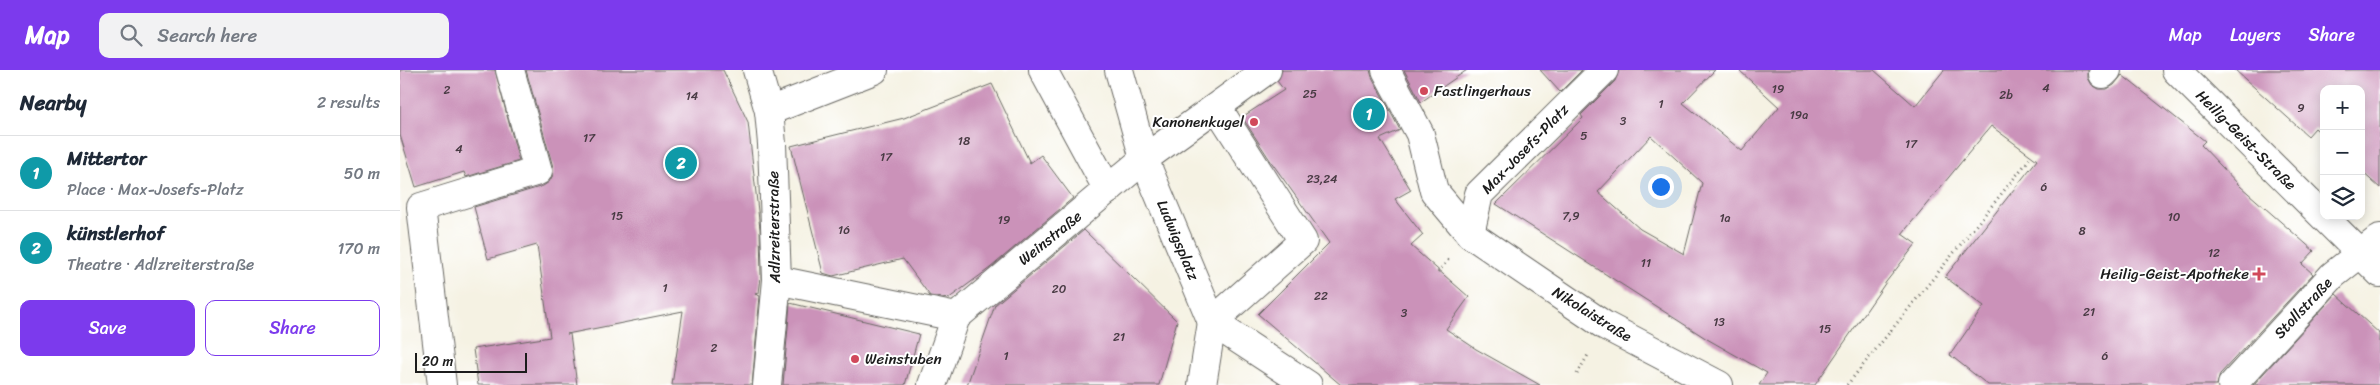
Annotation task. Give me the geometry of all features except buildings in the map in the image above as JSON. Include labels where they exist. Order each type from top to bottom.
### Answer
[{"type":"street","points":[[442,385],[421,208],[538,171],[510,70]]},
{"type":"street","name":"Adlzreiterstraße","points":[[757,70],[769,111],[777,280],[767,385]]},
{"type":"street","points":[[769,111],[874,70]]},
{"type":"street","points":[[1043,70],[1108,190]]},
{"type":"street","name":"Ludwigsplatz","points":[[1119,70],[1144,159],[1212,322]]},
{"type":"street","points":[[1144,159],[1267,70]]},
{"type":"street","points":[[1386,70],[1420,134],[1434,191],[1470,234]]},
{"type":"street","name":"Max-Josefs-Platz","points":[[1470,234],[1479,194],[1604,70]]},
{"type":"street","name":"Heilig-Geist-Straße","points":[[2176,70],[2369,246],[2380,273]]},
{"type":"street","points":[[1202,385],[1212,322],[1303,241],[1217,106]]},
{"type":"street","name":"Weinstraße","points":[[956,317],[1144,159]]},
{"type":"street","name":"Nikolaistraße","points":[[1470,234],[1604,324],[1719,385]]},
{"type":"street","name":"Stollstraße","points":[[2232,385],[2333,275],[2369,246]]},
{"type":"street","points":[[777,280],[956,317],[932,385]]},
{"type":"street","points":[[1212,322],[1308,385]]},
{"type":"path","points":[[1847,385],[2032,156]]},
{"type":"place","name":"Fastlingerhaus","points":[[1424,91]]},
{"type":"place","name":"Mittertor","points":[[1369,114]]},
{"type":"place","name":"Kanonenkugel","points":[[1254,122]]},
{"type":"place","name":"künstlerhof","points":[[681,163]]},
{"type":"place","name":"Heilig-Geist-Apotheke","points":[[2259,274]]},
{"type":"place","name":"Weinstuben","points":[[855,359]]}]
